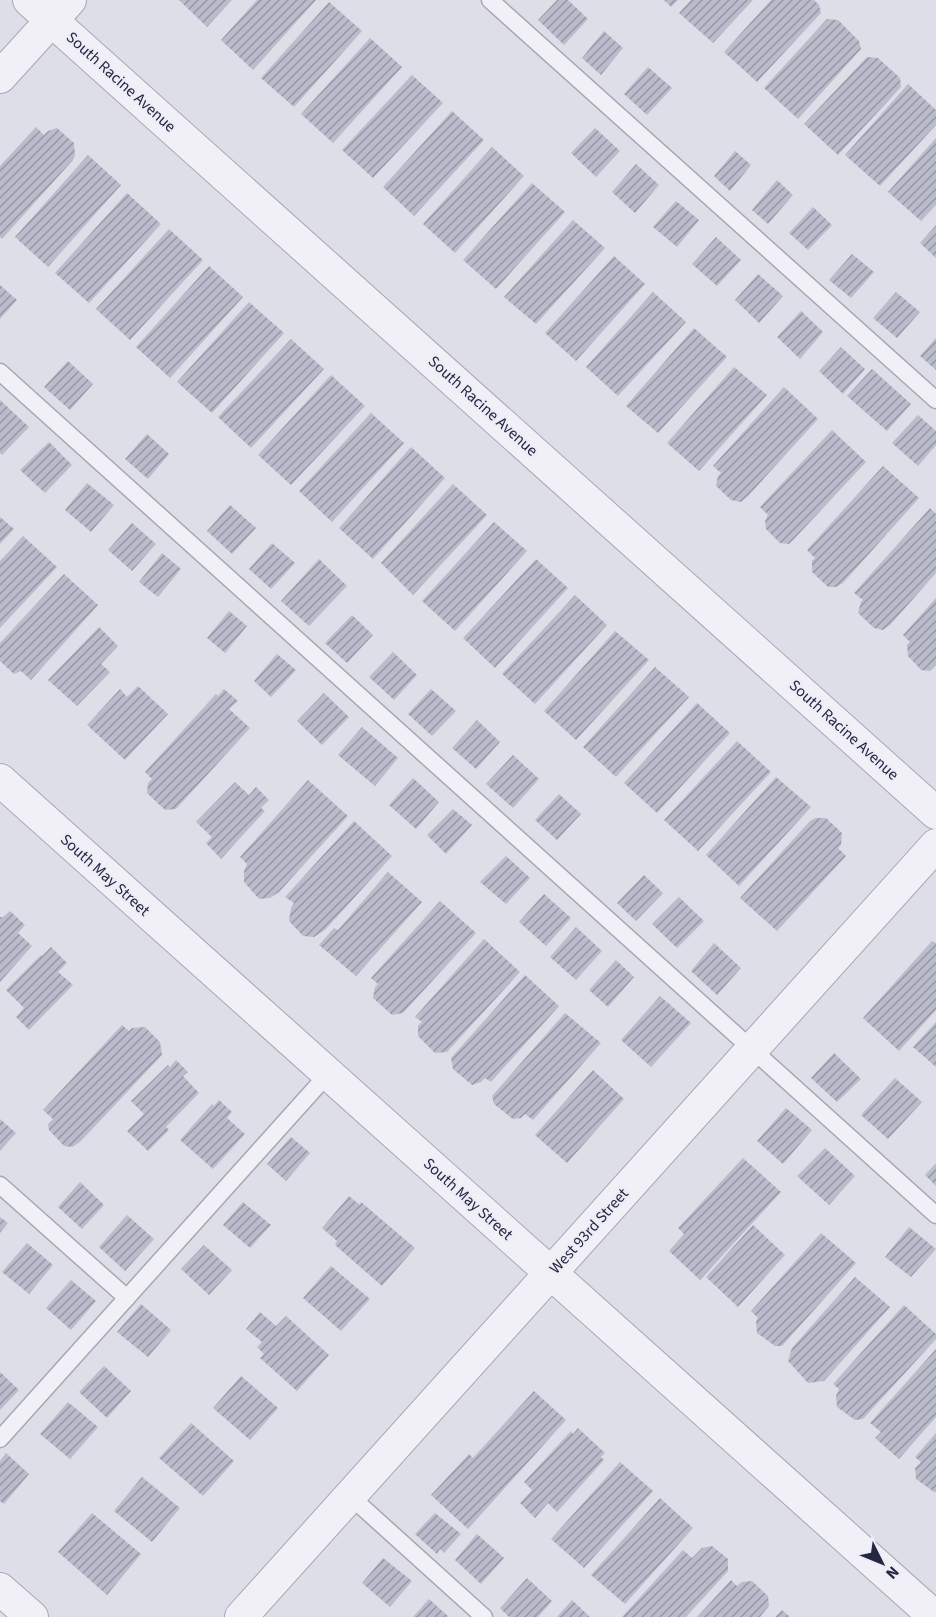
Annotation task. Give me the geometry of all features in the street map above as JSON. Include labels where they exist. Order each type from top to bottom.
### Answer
[{"type":"street","points":[[0,77],[50,7]]},
{"type":"street","name":"South Racine Avenue","points":[[50,7],[936,813]]},
{"type":"street","name":"South May Street","points":[[0,780],[935,1617]]},
{"type":"street","name":"West 93rd Street","points":[[241,1617],[936,846]]},
{"type":"street","points":[[0,1589],[32,1617]]},
{"type":"lane","points":[[490,0],[936,400]]},
{"type":"lane","points":[[0,372],[936,1215]]},
{"type":"lane","points":[[0,1439],[328,1074]]},
{"type":"lane","points":[[0,1185],[127,1298]]},
{"type":"lane","points":[[350,1496],[484,1617]]},
{"type":"building","points":[[179,0],[232,0],[207,27]]},
{"type":"building","points":[[257,0],[316,0],[253,70],[221,40]]},
{"type":"building","points":[[557,0],[568,0],[588,19],[564,45],[538,20]]},
{"type":"building","points":[[664,0],[678,0],[671,7]]},
{"type":"building","points":[[691,0],[753,0],[713,43],[679,13]]},
{"type":"building","points":[[771,0],[814,0],[819,5],[821,13],[757,82],[724,52]]},
{"type":"building","points":[[329,2],[362,31],[294,107],[261,78]]},
{"type":"building","points":[[827,19],[838,20],[859,41],[861,49],[798,119],[764,88]]},
{"type":"building","points":[[604,31],[623,48],[601,75],[582,58]]},
{"type":"building","points":[[370,38],[402,67],[333,143],[301,114]]},
{"type":"building","points":[[867,57],[878,58],[900,78],[901,87],[838,155],[804,124]]},
{"type":"building","points":[[648,67],[672,88],[647,115],[624,94]]},
{"type":"building","points":[[412,75],[443,103],[373,178],[342,150]]},
{"type":"building","points":[[908,84],[936,110],[936,125],[880,186],[845,155]]},
{"type":"building","points":[[452,111],[484,140],[414,216],[383,187]]},
{"type":"building","points":[[36,127],[44,135],[57,128],[74,143],[75,155],[2,239],[0,237],[0,166]]},
{"type":"building","points":[[595,128],[620,151],[596,177],[571,153]]},
{"type":"building","points":[[936,138],[936,205],[921,221],[888,192]]},
{"type":"building","points":[[492,147],[524,176],[455,253],[423,224]]},
{"type":"building","points":[[735,151],[751,165],[730,191],[714,176]]},
{"type":"building","points":[[88,155],[121,185],[48,267],[15,237]]},
{"type":"building","points":[[636,164],[659,185],[635,213],[612,192]]},
{"type":"building","points":[[777,180],[793,195],[768,224],[752,210]]},
{"type":"building","points":[[532,183],[565,212],[496,289],[463,260]]},
{"type":"building","points":[[127,193],[161,224],[89,303],[55,273]]},
{"type":"building","points":[[676,201],[699,220],[677,247],[653,227]]},
{"type":"building","points":[[813,207],[832,225],[808,250],[789,233]]},
{"type":"building","points":[[573,220],[605,248],[536,324],[504,297]]},
{"type":"building","points":[[936,225],[936,258],[920,243]]},
{"type":"building","points":[[169,229],[203,260],[130,340],[96,309]]},
{"type":"building","points":[[716,237],[741,260],[717,286],[692,264]]},
{"type":"building","points":[[852,254],[874,272],[851,298],[829,280]]},
{"type":"building","points":[[614,256],[645,284],[576,361],[545,333]]},
{"type":"building","points":[[209,266],[243,297],[170,378],[136,347]]},
{"type":"building","points":[[758,274],[783,296],[759,323],[735,300]]},
{"type":"building","points":[[0,285],[17,300],[0,319]]},
{"type":"building","points":[[653,292],[686,322],[618,396],[586,367]]},
{"type":"building","points":[[896,292],[920,312],[897,338],[873,318]]},
{"type":"building","points":[[249,302],[284,333],[212,413],[177,382]]},
{"type":"building","points":[[801,311],[823,332],[800,359],[777,337]]},
{"type":"building","points":[[694,328],[727,357],[658,433],[626,406]]},
{"type":"building","points":[[936,338],[936,370],[920,356]]},
{"type":"building","points":[[291,339],[324,369],[251,448],[218,417]]},
{"type":"building","points":[[841,347],[865,369],[843,394],[819,371]]},
{"type":"building","points":[[68,361],[93,384],[70,410],[44,387]]},
{"type":"building","points":[[734,367],[767,395],[699,471],[667,443]]},
{"type":"building","points":[[872,369],[911,404],[887,431],[847,396]]},
{"type":"building","points":[[331,375],[365,406],[291,485],[258,455]]},
{"type":"building","points":[[784,387],[818,419],[748,496],[741,502],[731,500],[716,486],[721,473],[713,466]]},
{"type":"building","points":[[0,400],[29,427],[2,455],[0,453]]},
{"type":"building","points":[[371,413],[404,443],[332,522],[299,491]]},
{"type":"building","points":[[918,415],[936,431],[936,445],[918,466],[892,443]]},
{"type":"building","points":[[832,430],[866,462],[789,544],[780,543],[766,529],[765,521],[768,515],[760,507]]},
{"type":"building","points":[[147,434],[169,454],[148,479],[125,459]]},
{"type":"building","points":[[49,442],[72,465],[45,493],[20,470]]},
{"type":"building","points":[[411,447],[445,478],[373,559],[339,528]]},
{"type":"building","points":[[883,466],[919,498],[843,583],[836,587],[828,587],[812,572],[812,561],[815,558],[807,550]]},
{"type":"building","points":[[87,483],[114,505],[91,532],[65,510]]},
{"type":"building","points":[[453,484],[487,515],[413,595],[381,563]]},
{"type":"building","points":[[230,505],[256,528],[232,554],[207,531]]},
{"type":"building","points":[[930,508],[936,514],[936,573],[890,625],[883,630],[874,628],[858,613],[863,600],[854,593]]},
{"type":"building","points":[[0,517],[14,529],[0,544]]},
{"type":"building","points":[[494,522],[527,551],[455,631],[422,601]]},
{"type":"building","points":[[132,523],[156,544],[132,571],[108,550]]},
{"type":"building","points":[[23,536],[57,567],[0,628],[0,561]]},
{"type":"building","points":[[272,543],[295,563],[271,589],[249,569]]},
{"type":"building","points":[[162,553],[181,569],[158,597],[139,582]]},
{"type":"building","points":[[319,559],[347,586],[309,626],[281,601]]},
{"type":"building","points":[[536,559],[568,588],[495,668],[463,638]]},
{"type":"building","points":[[64,574],[98,605],[31,680],[21,671],[14,674],[0,661],[0,643]]},
{"type":"building","points":[[575,595],[607,625],[535,704],[502,674]]},
{"type":"building","points":[[936,598],[936,665],[930,671],[921,670],[908,656],[907,645],[910,642],[903,635]]},
{"type":"building","points":[[229,611],[247,626],[225,653],[207,638]]},
{"type":"building","points":[[352,615],[373,635],[347,663],[325,643]]},
{"type":"building","points":[[99,627],[118,646],[101,664],[110,672],[77,706],[48,680]]},
{"type":"building","points":[[615,631],[649,660],[576,740],[544,711]]},
{"type":"building","points":[[393,652],[417,675],[394,700],[369,677]]},
{"type":"building","points":[[277,654],[296,670],[271,697],[254,681]]},
{"type":"building","points":[[655,667],[689,697],[616,777],[583,747]]},
{"type":"building","points":[[138,686],[168,714],[125,760],[87,725],[120,689],[127,697]]},
{"type":"building","points":[[224,689],[238,701],[229,709],[250,728],[176,809],[165,810],[147,793],[148,783],[152,779],[145,772],[216,694],[218,696]]},
{"type":"building","points":[[431,689],[456,711],[432,736],[408,714]]},
{"type":"building","points":[[324,693],[349,717],[322,745],[297,721]]},
{"type":"building","points":[[697,703],[730,733],[657,813],[624,783]]},
{"type":"building","points":[[477,720],[500,742],[476,769],[452,748]]},
{"type":"building","points":[[362,727],[398,758],[375,786],[338,755]]},
{"type":"building","points":[[737,741],[771,772],[698,851],[664,820]]},
{"type":"building","points":[[513,755],[539,779],[513,808],[486,784]]},
{"type":"building","points":[[776,777],[811,807],[739,886],[706,855]]},
{"type":"building","points":[[413,778],[439,802],[416,829],[389,805]]},
{"type":"building","points":[[308,780],[348,816],[279,892],[270,898],[259,899],[244,882],[244,871],[247,864],[240,857]]},
{"type":"building","points":[[235,782],[249,795],[256,787],[269,800],[261,808],[265,811],[221,859],[206,843],[212,837],[196,822]]},
{"type":"building","points":[[559,794],[581,814],[557,840],[535,820]]},
{"type":"building","points":[[453,809],[472,825],[446,854],[427,835]]},
{"type":"building","points":[[816,818],[826,818],[842,833],[841,845],[838,848],[846,856],[777,931],[740,898],[810,821]]},
{"type":"building","points":[[354,821],[392,856],[325,930],[314,937],[303,936],[289,921],[294,903],[285,897]]},
{"type":"building","points":[[506,856],[530,878],[506,904],[480,882]]},
{"type":"building","points":[[388,872],[422,902],[356,976],[319,945],[334,928],[338,930]]},
{"type":"building","points":[[644,875],[663,893],[636,921],[617,903]]},
{"type":"building","points":[[544,894],[571,918],[546,946],[519,922]]},
{"type":"building","points":[[679,897],[704,921],[677,948],[652,924]]},
{"type":"building","points":[[440,901],[476,933],[403,1013],[392,1015],[373,998],[375,987],[378,984],[371,978]]},
{"type":"building","points":[[10,911],[25,925],[18,933],[32,946],[0,982],[0,917]]},
{"type":"building","points":[[576,927],[602,951],[576,980],[550,957]]},
{"type":"building","points":[[484,939],[520,972],[447,1052],[435,1053],[418,1036],[418,1026],[422,1022],[415,1017]]},
{"type":"building","points":[[932,941],[936,943],[936,1010],[899,1051],[863,1018]]},
{"type":"building","points":[[714,943],[741,968],[717,995],[691,971]]},
{"type":"building","points":[[51,947],[67,963],[58,972],[73,985],[29,1030],[16,1017],[24,1008],[6,990]]},
{"type":"building","points":[[616,960],[634,977],[608,1007],[589,990]]},
{"type":"building","points":[[525,975],[559,1006],[491,1082],[485,1078],[472,1085],[453,1069],[451,1058]]},
{"type":"building","points":[[660,996],[691,1023],[651,1067],[621,1040]]},
{"type":"building","points":[[565,1013],[601,1043],[533,1120],[525,1114],[521,1118],[513,1119],[494,1104],[492,1096]]},
{"type":"building","points":[[936,1022],[936,1067],[913,1047]]},
{"type":"building","points":[[122,1025],[129,1031],[132,1028],[145,1027],[160,1042],[162,1055],[80,1142],[72,1147],[64,1146],[49,1130],[48,1124],[53,1119],[43,1110]]},
{"type":"building","points":[[834,1053],[861,1079],[837,1102],[811,1078]]},
{"type":"building","points":[[176,1060],[188,1072],[183,1076],[199,1093],[166,1127],[169,1130],[148,1151],[127,1131],[144,1114],[131,1101]]},
{"type":"building","points":[[593,1070],[624,1099],[567,1163],[535,1135]]},
{"type":"building","points":[[895,1078],[922,1102],[888,1139],[861,1115]]},
{"type":"building","points":[[219,1100],[232,1112],[227,1118],[245,1134],[213,1169],[180,1140],[212,1104],[214,1106]]},
{"type":"building","points":[[786,1108],[812,1130],[783,1164],[757,1141]]},
{"type":"building","points":[[0,1119],[16,1133],[0,1151]]},
{"type":"building","points":[[291,1137],[310,1153],[286,1181],[267,1164]]},
{"type":"building","points":[[825,1148],[855,1176],[829,1205],[797,1176]]},
{"type":"building","points":[[743,1158],[781,1192],[700,1280],[669,1251],[684,1234],[678,1228]]},
{"type":"building","points":[[936,1163],[936,1186],[925,1175]]},
{"type":"building","points":[[80,1182],[104,1205],[82,1229],[58,1207]]},
{"type":"building","points":[[349,1196],[360,1205],[361,1202],[415,1248],[382,1286],[335,1245],[337,1241],[322,1228]]},
{"type":"building","points":[[243,1202],[271,1225],[250,1248],[223,1225]]},
{"type":"building","points":[[127,1215],[154,1239],[125,1271],[99,1247]]},
{"type":"building","points":[[0,1217],[8,1223],[0,1233]]},
{"type":"building","points":[[753,1225],[785,1255],[738,1307],[706,1277]]},
{"type":"building","points":[[909,1227],[936,1249],[911,1277],[885,1257]]},
{"type":"building","points":[[821,1233],[856,1263],[782,1346],[775,1346],[757,1333],[758,1318],[751,1311]]},
{"type":"building","points":[[27,1243],[53,1265],[29,1294],[2,1272]]},
{"type":"building","points":[[204,1245],[232,1270],[209,1295],[181,1269]]},
{"type":"building","points":[[331,1266],[370,1299],[341,1331],[303,1298]]},
{"type":"building","points":[[855,1277],[890,1307],[824,1381],[808,1383],[788,1361],[792,1348]]},
{"type":"building","points":[[71,1280],[96,1301],[71,1330],[46,1308]]},
{"type":"building","points":[[141,1304],[171,1330],[148,1357],[117,1332]]},
{"type":"building","points":[[904,1305],[936,1334],[936,1339],[863,1419],[855,1420],[837,1407],[836,1396],[839,1389],[833,1384]]},
{"type":"building","points":[[260,1312],[276,1326],[286,1316],[329,1355],[297,1391],[260,1358],[264,1354],[257,1347],[262,1342],[246,1329]]},
{"type":"building","points":[[936,1349],[936,1417],[899,1459],[875,1438],[881,1432],[870,1423]]},
{"type":"building","points":[[104,1366],[131,1391],[107,1418],[79,1392]]},
{"type":"building","points":[[0,1372],[19,1390],[0,1410]]},
{"type":"building","points":[[241,1376],[278,1408],[250,1440],[213,1408]]},
{"type":"building","points":[[534,1391],[566,1420],[468,1529],[431,1495],[469,1454],[473,1458]]},
{"type":"building","points":[[68,1402],[98,1427],[70,1459],[40,1434]]},
{"type":"building","points":[[191,1423],[234,1461],[203,1496],[159,1458]]},
{"type":"building","points":[[578,1428],[605,1453],[601,1457],[604,1460],[557,1512],[548,1503],[535,1518],[520,1503],[532,1490],[524,1482],[571,1431],[573,1434]]},
{"type":"building","points":[[936,1433],[936,1492],[934,1492],[916,1479],[915,1468],[921,1462],[915,1457]]},
{"type":"building","points":[[6,1453],[29,1474],[4,1504],[0,1501],[0,1461]]},
{"type":"building","points":[[620,1462],[653,1491],[584,1568],[551,1539]]},
{"type":"building","points":[[142,1477],[180,1508],[152,1542],[114,1511]]},
{"type":"building","points":[[660,1498],[693,1528],[625,1604],[591,1575]]},
{"type":"building","points":[[92,1513],[141,1554],[107,1595],[58,1552]]},
{"type":"building","points":[[435,1513],[461,1534],[444,1553],[440,1549],[437,1554],[415,1534]]},
{"type":"building","points":[[477,1534],[504,1558],[481,1584],[455,1560]]},
{"type":"building","points":[[712,1546],[728,1559],[728,1571],[686,1617],[622,1617],[683,1550],[692,1558],[702,1548]]},
{"type":"building","points":[[383,1558],[412,1581],[390,1607],[362,1583]]},
{"type":"building","points":[[527,1578],[552,1601],[538,1617],[509,1617],[500,1608]]},
{"type":"building","points":[[731,1580],[737,1586],[742,1582],[752,1581],[768,1596],[769,1606],[760,1617],[697,1617]]},
{"type":"building","points":[[429,1599],[449,1617],[413,1617]]},
{"type":"building","points":[[572,1600],[590,1617],[557,1617]]},
{"type":"building","points":[[782,1610],[790,1617],[775,1617]]}]
